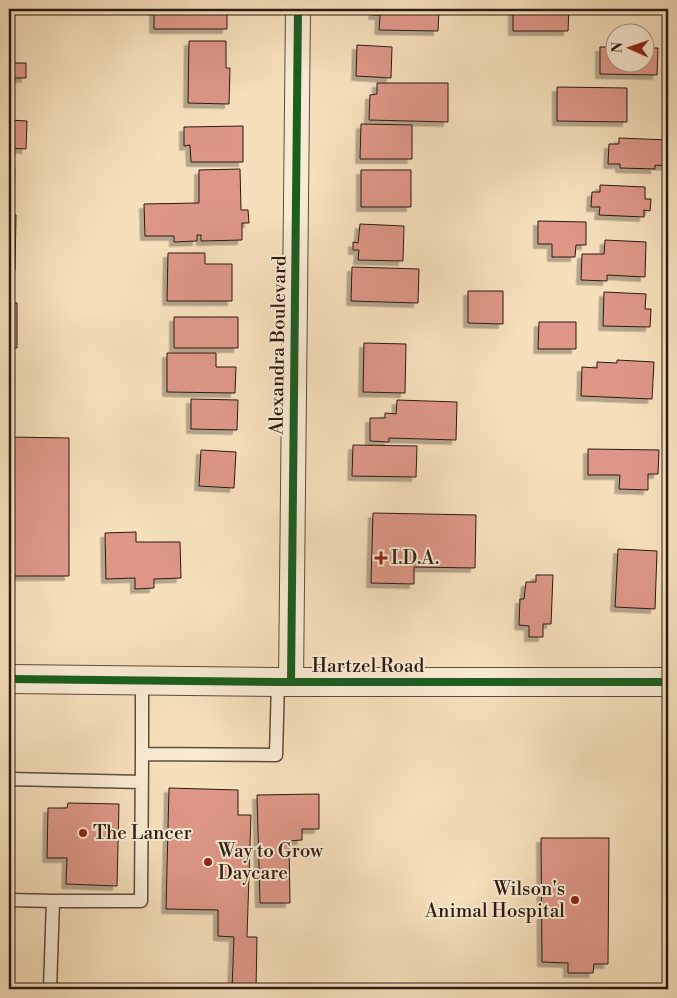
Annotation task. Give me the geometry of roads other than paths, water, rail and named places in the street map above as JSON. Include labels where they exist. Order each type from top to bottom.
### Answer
[{"type":"street","name":"Alexandra Boulevard","points":[[285,682],[298,9]]},
{"type":"street","name":"Hartzel Road","points":[[9,679],[285,682],[668,682]]},
{"type":"lane","points":[[9,900],[141,901],[142,680]]},
{"type":"lane","points":[[142,754],[276,755],[285,682]]},
{"type":"lane","points":[[9,779],[142,782]]},
{"type":"lane","points":[[50,989],[53,901]]},
{"type":"place","name":"I.D.A.","points":[[381,558]]},
{"type":"place","name":"The Lancer","points":[[83,833]]},
{"type":"place","name":"Way to Grow Daycare","points":[[208,862]]},
{"type":"place","name":"Wilson's Animal Hospital","points":[[575,900]]}]
